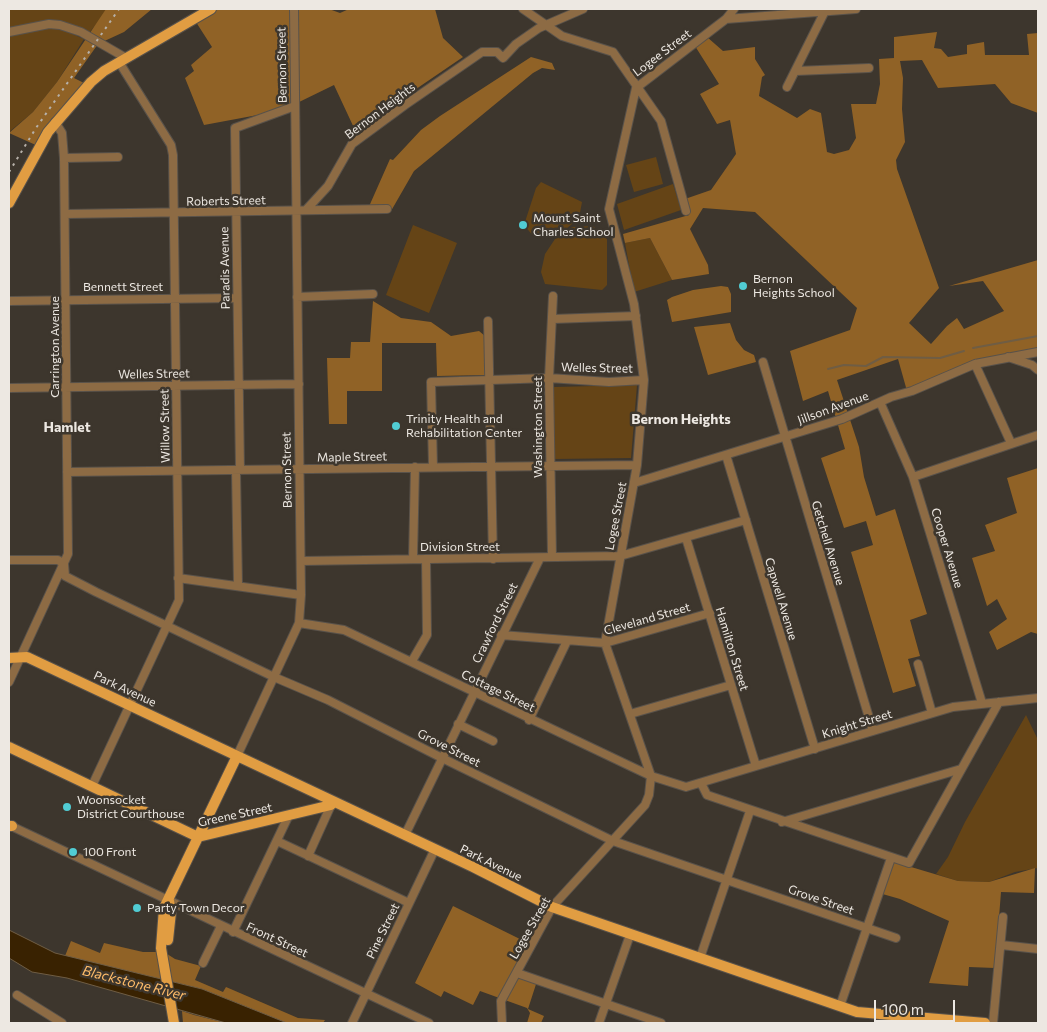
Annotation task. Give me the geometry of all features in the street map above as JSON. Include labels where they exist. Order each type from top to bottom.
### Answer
[{"type":"main road","points":[[9,203],[55,122],[92,82],[123,60],[212,9]]},
{"type":"main road","name":"Park Avenue","points":[[9,658],[27,657],[131,705],[332,803],[435,849],[552,907],[857,1012],[917,1021],[985,1023]]},
{"type":"main road","name":"Greene Street","points":[[9,747],[198,838],[288,817],[332,803]]},
{"type":"main road","name":"Bernon Street","points":[[174,1020],[167,982],[165,953],[171,912],[169,901],[237,756]]},
{"type":"street","name":"Bernon Street","points":[[237,756],[299,624],[301,561],[294,9]]},
{"type":"street","points":[[523,9],[543,27],[562,36],[613,52],[636,88],[661,121],[686,211]]},
{"type":"street","points":[[543,27],[583,9]]},
{"type":"street","name":"Logee Street","points":[[502,1023],[501,1001],[552,907],[644,805],[648,795],[651,776],[605,643],[637,465],[644,380],[636,316],[609,209],[636,88],[726,18],[734,9]]},
{"type":"street","points":[[726,18],[856,9]]},
{"type":"street","points":[[788,87],[826,10]]},
{"type":"street","points":[[9,32],[49,24],[81,32],[123,60]]},
{"type":"street","name":"Bernon Heights","points":[[306,210],[328,186],[344,156],[356,141],[482,52],[497,52],[503,58],[516,44],[543,27]]},
{"type":"street","name":"Willow Street","points":[[92,786],[179,600],[174,213],[171,144],[123,60]]},
{"type":"street","points":[[796,70],[869,68]]},
{"type":"street","name":"Paradis Avenue","points":[[238,585],[239,384],[235,128],[295,106]]},
{"type":"street","name":"Carrington Avenue","points":[[9,682],[68,554],[64,158],[62,133],[55,122]]},
{"type":"street","points":[[64,158],[118,156]]},
{"type":"street","name":"Roberts Street","points":[[65,214],[387,209]]},
{"type":"street","points":[[297,297],[373,294]]},
{"type":"street","name":"Washington Street","points":[[552,557],[549,378],[553,296]]},
{"type":"street","name":"Bennett Street","points":[[9,301],[237,298]]},
{"type":"street","points":[[553,319],[636,316]]},
{"type":"street","points":[[488,322],[493,559]]},
{"type":"street","name":"Jillson Avenue","points":[[634,482],[842,419],[975,364],[1038,352]]},
{"type":"street","points":[[1006,357],[1032,365],[1038,370]]},
{"type":"street","name":"Getchell Avenue","points":[[762,362],[873,731]]},
{"type":"street","points":[[975,364],[1011,443]]},
{"type":"street","name":"Welles Street","points":[[432,467],[431,382],[549,378],[609,382],[644,380]]},
{"type":"street","name":"Welles Street","points":[[9,388],[299,384]]},
{"type":"street","name":"Cooper Avenue","points":[[880,402],[913,477],[982,703]]},
{"type":"street","points":[[913,477],[1038,435]]},
{"type":"street","name":"Capwell Avenue","points":[[726,455],[815,749]]},
{"type":"street","name":"Maple Street","points":[[67,472],[637,465]]},
{"type":"street","points":[[413,559],[415,467]]},
{"type":"street","name":"Division Street","points":[[301,561],[620,556],[746,520]]},
{"type":"street","name":"Hamilton Street","points":[[686,538],[756,766]]},
{"type":"street","name":"Crawford Street","points":[[405,835],[540,558]]},
{"type":"street","points":[[412,661],[427,634],[426,559]]},
{"type":"street","points":[[9,560],[58,560],[64,564]]},
{"type":"street","name":"Grove Street","points":[[64,564],[66,576],[274,677],[328,700],[613,841],[896,938]]},
{"type":"street","points":[[178,578],[301,594]]},
{"type":"street","name":"Cleveland Street","points":[[501,635],[567,642],[605,643],[710,612]]},
{"type":"street","name":"Cottage Street","points":[[299,624],[344,630],[412,661],[529,720],[651,776],[686,787]]},
{"type":"street","points":[[529,720],[567,642]]},
{"type":"street","points":[[918,664],[932,714]]},
{"type":"street","points":[[630,714],[731,685]]},
{"type":"street","name":"Knight Street","points":[[686,787],[953,707],[1038,698]]},
{"type":"street","points":[[701,783],[707,795],[782,822],[909,863],[999,702]]},
{"type":"street","points":[[458,724],[493,741]]},
{"type":"street","points":[[782,822],[961,769]]},
{"type":"street","points":[[308,856],[332,803]]},
{"type":"street","points":[[700,958],[750,811]]},
{"type":"street","points":[[233,932],[288,817]]},
{"type":"street","name":"Front Street","points":[[10,826],[429,1023]]},
{"type":"street","points":[[277,841],[409,904]]},
{"type":"street","name":"Pine Street","points":[[352,1023],[435,849]]},
{"type":"street","points":[[840,1006],[891,858]]},
{"type":"street","points":[[993,1023],[1003,917]]},
{"type":"street","points":[[203,964],[220,926]]},
{"type":"street","points":[[599,1023],[630,935]]},
{"type":"street","points":[[1001,946],[1038,949]]},
{"type":"street","points":[[517,973],[661,1023]]},
{"type":"street","points":[[17,995],[62,1023]]},
{"type":"shaded area","points":[[9,9],[109,9],[88,34],[68,24],[9,30]]},
{"type":"shaded area","points":[[106,9],[152,9],[124,32],[98,44],[74,78],[86,84],[38,146],[9,133],[33,112],[57,82]]},
{"type":"shaded area","points":[[213,9],[329,9],[340,13],[349,9],[435,9],[443,38],[463,57],[378,115],[374,110],[355,130],[334,85],[295,104],[263,114],[204,125],[185,78],[194,71],[191,65],[212,47],[194,19]]},
{"type":"shaded area","points":[[44,29],[61,29],[84,39],[57,82],[33,112],[9,132],[9,35]]},
{"type":"shaded area","points":[[937,32],[934,48],[941,49],[948,57],[967,54],[967,45],[984,42],[985,55],[1029,55],[1027,34],[1038,33],[1038,113],[1011,103],[995,84],[938,88],[922,60],[900,61],[903,78],[902,109],[905,142],[896,160],[897,169],[939,288],[909,323],[931,344],[957,318],[964,329],[1004,311],[983,281],[949,286],[1038,260],[1038,351],[992,358],[907,391],[898,359],[837,380],[859,447],[864,477],[876,516],[895,509],[927,614],[910,620],[920,656],[908,659],[916,686],[893,693],[851,552],[873,545],[866,521],[844,528],[821,458],[845,449],[828,391],[803,401],[790,351],[850,330],[857,308],[755,212],[703,208],[690,229],[708,265],[709,274],[672,280],[650,238],[625,243],[623,234],[689,215],[685,199],[711,190],[736,154],[730,120],[717,124],[700,94],[719,84],[695,46],[707,37],[723,51],[755,47],[755,59],[765,75],[762,77],[759,96],[797,118],[810,109],[821,113],[827,152],[834,154],[849,150],[856,138],[851,104],[876,104],[880,84],[879,59],[894,58],[894,37]]},
{"type":"shaded area","points":[[531,57],[552,63],[555,70],[542,68],[533,73],[414,171],[391,211],[367,211],[390,159],[393,160],[421,130],[440,116]]},
{"type":"shaded area","points":[[656,157],[663,184],[634,192],[626,165]]},
{"type":"shaded area","points":[[541,182],[582,202],[579,218],[566,229],[550,237],[534,237],[524,225],[536,188]]},
{"type":"shaded area","points":[[673,184],[681,210],[624,230],[617,204]]},
{"type":"shaded area","points":[[413,225],[457,243],[429,313],[386,295]]},
{"type":"shaded area","points":[[593,226],[607,239],[607,285],[602,290],[545,284],[541,272],[545,254],[555,239],[572,227]]},
{"type":"shaded area","points":[[650,238],[672,280],[634,292],[625,243]]},
{"type":"shaded area","points":[[721,286],[728,287],[731,294],[731,312],[672,322],[667,300],[693,290]]},
{"type":"shaded area","points":[[373,301],[401,318],[431,322],[451,336],[479,331],[485,336],[485,375],[437,376],[436,343],[382,343],[382,391],[347,391],[347,424],[329,424],[327,358],[350,358],[351,342],[370,342]]},
{"type":"shaded area","points":[[730,323],[736,340],[744,350],[754,355],[756,362],[708,375],[694,327]]},
{"type":"shaded area","points":[[637,385],[631,458],[554,459],[554,387]]},
{"type":"shaded area","points":[[1038,468],[1038,634],[1031,632],[997,650],[989,632],[1007,619],[997,599],[987,606],[972,558],[995,551],[985,525],[1017,513],[1007,478]]},
{"type":"shaded area","points":[[1026,715],[1038,740],[1038,868],[1015,872],[989,882],[958,881],[936,874],[948,857],[965,822]]},
{"type":"shaded area","points":[[891,861],[958,881],[989,882],[1035,868],[1034,893],[1001,892],[995,968],[969,967],[968,986],[929,983],[949,921],[900,899],[879,893]]},
{"type":"shaded area","points":[[453,906],[528,943],[515,970],[538,978],[528,1009],[544,1016],[541,1023],[527,1023],[530,1013],[527,1008],[480,991],[473,1005],[444,991],[441,997],[415,983]]},
{"type":"shaded area","points":[[71,941],[100,953],[104,943],[143,952],[164,952],[175,959],[201,966],[195,980],[223,992],[226,987],[298,1018],[325,1020],[323,1023],[287,1023],[202,989],[65,956]]},
{"type":"shaded area","points":[[182,1011],[194,1015],[226,1023],[183,1023]]},
{"type":"water","name":"Blackstone River","points":[[9,930],[55,953],[202,989],[287,1023],[226,1023],[67,978],[32,972],[9,958]]},
{"type":"waterway","points":[[973,348],[1038,336]]},
{"type":"waterway","points":[[828,369],[844,365],[866,366],[883,357],[940,358],[964,351]]},
{"type":"railway","points":[[9,172],[36,128],[119,9]]},
{"type":"place","name":"Mount Saint Charles School","points":[[523,225]]},
{"type":"place","name":"Bernon Heights School","points":[[743,286]]},
{"type":"place","name":"Trinity Health and Rehabilitation Center","points":[[396,426]]},
{"type":"place","name":"Woonsocket District Courthouse","points":[[67,807]]},
{"type":"place","name":"100 Front","points":[[73,852]]},
{"type":"place","name":"Party Town Decor","points":[[137,908]]},
{"type":"district","name":"Bernon Heights","points":[[681,419]]},
{"type":"district","name":"Hamlet","points":[[67,427]]}]
